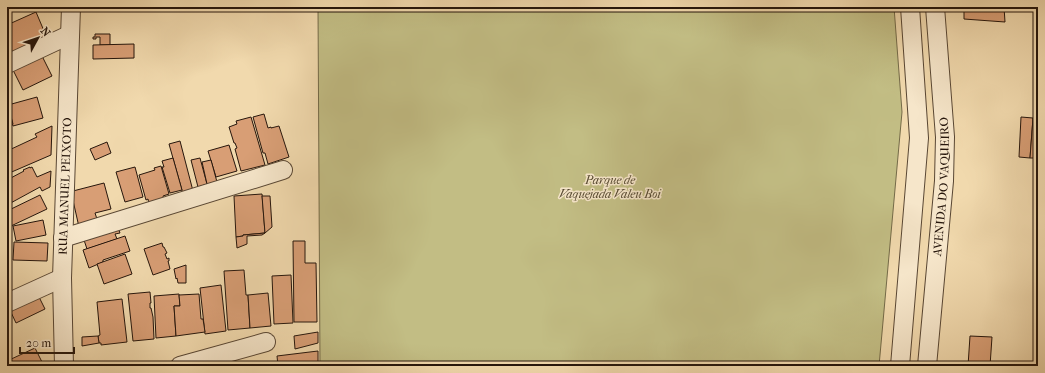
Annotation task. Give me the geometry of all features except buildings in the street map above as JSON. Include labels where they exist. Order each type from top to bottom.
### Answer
[{"type":"street","name":"RUA MANUEL PEIXOTO","points":[[64,366],[62,278],[71,7]]},
{"type":"street","name":"AVENIDA DO VAQUEIRO","points":[[900,366],[919,138],[910,7]]},
{"type":"street","name":"AVENIDA DO VAQUEIRO","points":[[927,366],[944,181],[945,137],[935,7]]},
{"type":"street","points":[[7,64],[69,35]]},
{"type":"street","points":[[919,138],[945,137]]},
{"type":"street","points":[[63,238],[283,170]]},
{"type":"street","points":[[7,303],[62,278]]},
{"type":"street","points":[[180,366],[266,342]]},
{"type":"green space","name":"Parque de Vaquejada Valeu Boi","points":[[318,7],[894,7],[902,112],[879,366],[320,366]]}]
